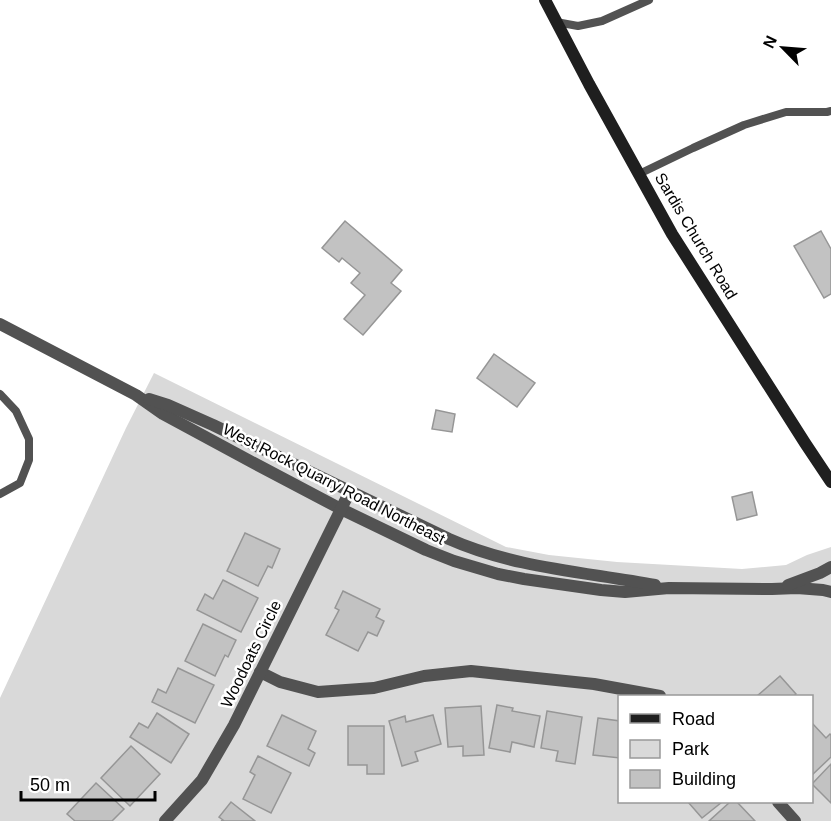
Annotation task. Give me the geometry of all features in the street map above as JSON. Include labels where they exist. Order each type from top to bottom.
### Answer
[{"type":"street","name":"Sardis Church Road","points":[[545,0],[672,234],[831,482]]},
{"type":"street","name":"West Rock Quarry Road Northeast","points":[[0,324],[136,395],[163,414],[206,438],[341,509],[453,561],[498,574],[601,590],[797,588],[831,592]]},
{"type":"street","name":"West Rock Quarry Road Northeast","points":[[136,395],[168,405],[213,425],[477,551],[530,564],[669,588]]},
{"type":"street","name":"Woodoats Circle","points":[[165,821],[202,780],[234,725],[350,491]]},
{"type":"street","name":"West Rock Quarry Road Northeast","points":[[772,589],[797,582],[831,567]]},
{"type":"street","points":[[260,672],[280,682],[318,692],[374,688],[424,676],[471,671],[594,684],[654,695]]},
{"type":"street","points":[[780,803],[795,821]]},
{"type":"lane","points":[[556,22],[578,26],[602,21],[649,0]]},
{"type":"lane","points":[[639,174],[744,125],[786,112],[831,111]]},
{"type":"lane","points":[[0,394],[16,411],[29,439],[29,460],[20,483],[0,494]]},
{"type":"green space","points":[[154,373],[506,547],[549,555],[617,562],[742,569],[786,565],[831,547],[831,821],[0,821],[0,698]]},
{"type":"building","points":[[345,221],[402,270],[391,283],[401,291],[363,335],[344,319],[365,295],[351,283],[360,273],[342,258],[339,262],[322,248]]},
{"type":"building","points":[[821,231],[831,249],[831,294],[824,298],[794,246]]},
{"type":"building","points":[[494,354],[535,383],[517,407],[477,378]]},
{"type":"building","points":[[436,410],[455,414],[452,432],[432,429]]},
{"type":"building","points":[[752,492],[757,515],[737,520],[732,497]]},
{"type":"building","points":[[245,533],[280,549],[272,568],[268,566],[258,586],[227,571]]},
{"type":"building","points":[[223,580],[258,598],[241,632],[197,610],[205,594],[213,599]]},
{"type":"building","points":[[343,591],[380,609],[376,617],[384,621],[377,636],[368,632],[358,651],[326,635],[339,610],[335,608]]},
{"type":"building","points":[[203,624],[236,640],[228,657],[225,655],[215,676],[185,661]]},
{"type":"building","points":[[178,668],[214,685],[195,723],[152,702],[158,689],[166,693]]},
{"type":"building","points":[[780,676],[796,694],[795,695],[758,695]]},
{"type":"building","points":[[497,705],[513,708],[512,711],[540,716],[534,747],[512,742],[510,752],[489,748]]},
{"type":"building","points":[[481,706],[484,755],[463,756],[463,746],[448,747],[445,708]]},
{"type":"building","points":[[547,711],[582,717],[575,764],[556,761],[558,751],[541,748]]},
{"type":"building","points":[[157,713],[189,734],[171,763],[130,737],[139,723],[148,728]]},
{"type":"building","points":[[282,715],[316,731],[308,749],[315,753],[309,766],[267,746]]},
{"type":"building","points":[[433,715],[441,744],[415,752],[418,761],[402,766],[389,721],[405,716],[406,722]]},
{"type":"building","points":[[598,718],[618,721],[618,758],[593,755]]},
{"type":"building","points":[[813,724],[826,738],[831,735],[831,757],[813,774]]},
{"type":"building","points":[[348,726],[384,726],[384,774],[367,774],[367,765],[348,765]]},
{"type":"building","points":[[131,746],[160,774],[130,806],[101,778]]},
{"type":"building","points":[[258,756],[291,773],[271,813],[243,799],[255,775],[250,772]]},
{"type":"building","points":[[831,764],[831,803],[813,785]]},
{"type":"building","points":[[96,783],[124,809],[112,821],[75,821],[67,814]]},
{"type":"building","points":[[231,802],[255,821],[221,821],[223,820],[219,817]]},
{"type":"building","points":[[689,803],[721,803],[702,818]]},
{"type":"building","points":[[729,803],[738,803],[755,821],[709,821]]}]
